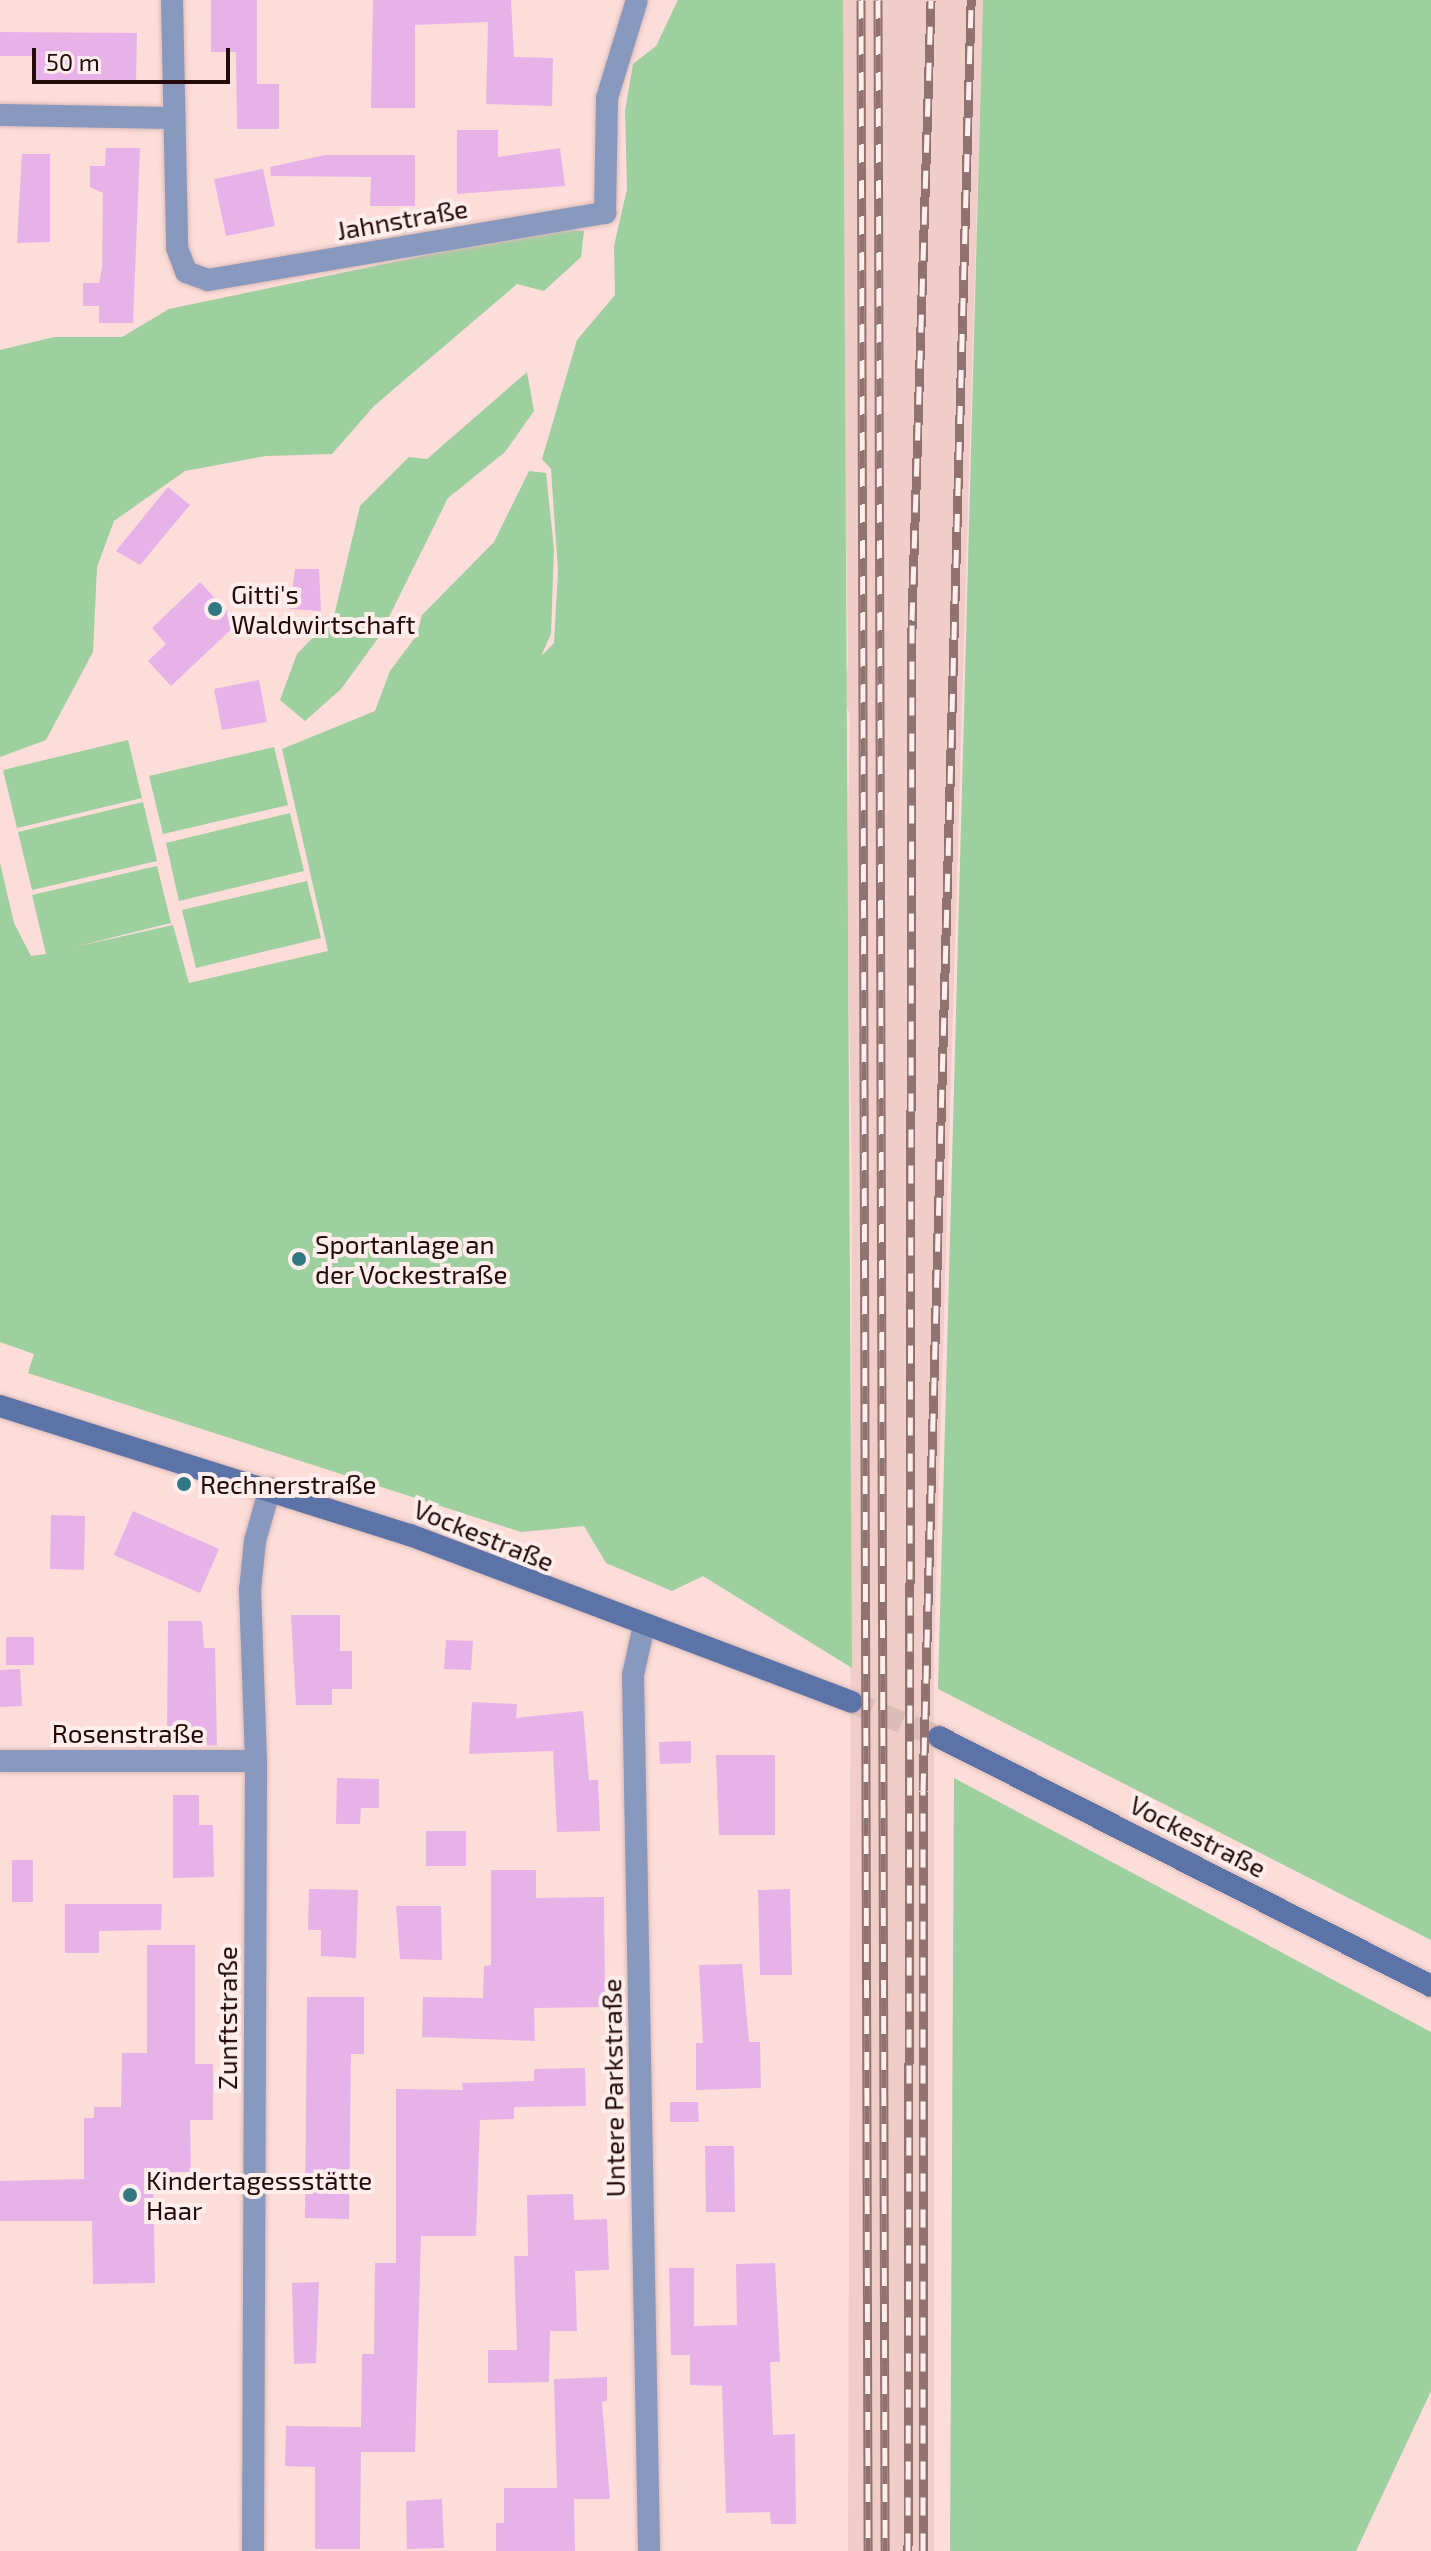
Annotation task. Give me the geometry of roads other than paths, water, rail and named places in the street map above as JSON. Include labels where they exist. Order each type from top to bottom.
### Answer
[{"type":"main road","name":"Vockestraße","points":[[0,1406],[270,1488],[851,1702]]},
{"type":"main road","name":"Vockestraße","points":[[939,1737],[1431,1986]]},
{"type":"street","points":[[0,115],[173,118],[172,0]]},
{"type":"street","name":"Jahnstraße","points":[[173,118],[177,248],[186,272],[208,280],[605,213],[607,98],[637,0]]},
{"type":"street","name":"Zunftstraße","points":[[253,2551],[256,1761],[250,1590],[255,1541],[270,1488]]},
{"type":"street","name":"Untere Parkstraße","points":[[644,1625],[633,1685],[649,2551]]},
{"type":"street","name":"Rosenstraße","points":[[0,1761],[256,1761]]},
{"type":"tunnel","points":[[851,1702],[939,1737]]},
{"type":"railway","points":[[861,0],[868,2551]]},
{"type":"railway","points":[[878,0],[885,2551]]},
{"type":"railway","points":[[908,2551],[912,620],[931,0]]},
{"type":"railway","points":[[923,2551],[923,1791],[971,0]]},
{"type":"place","name":"Gitti's Waldwirtschaft","points":[[215,609]]},
{"type":"place","name":"Sportanlage an der Vockestraße","points":[[299,1259]]},
{"type":"place","name":"Rechnerstraße","points":[[184,1484]]},
{"type":"place","name":"Kindertagessstätte Haar","points":[[130,2195]]}]
